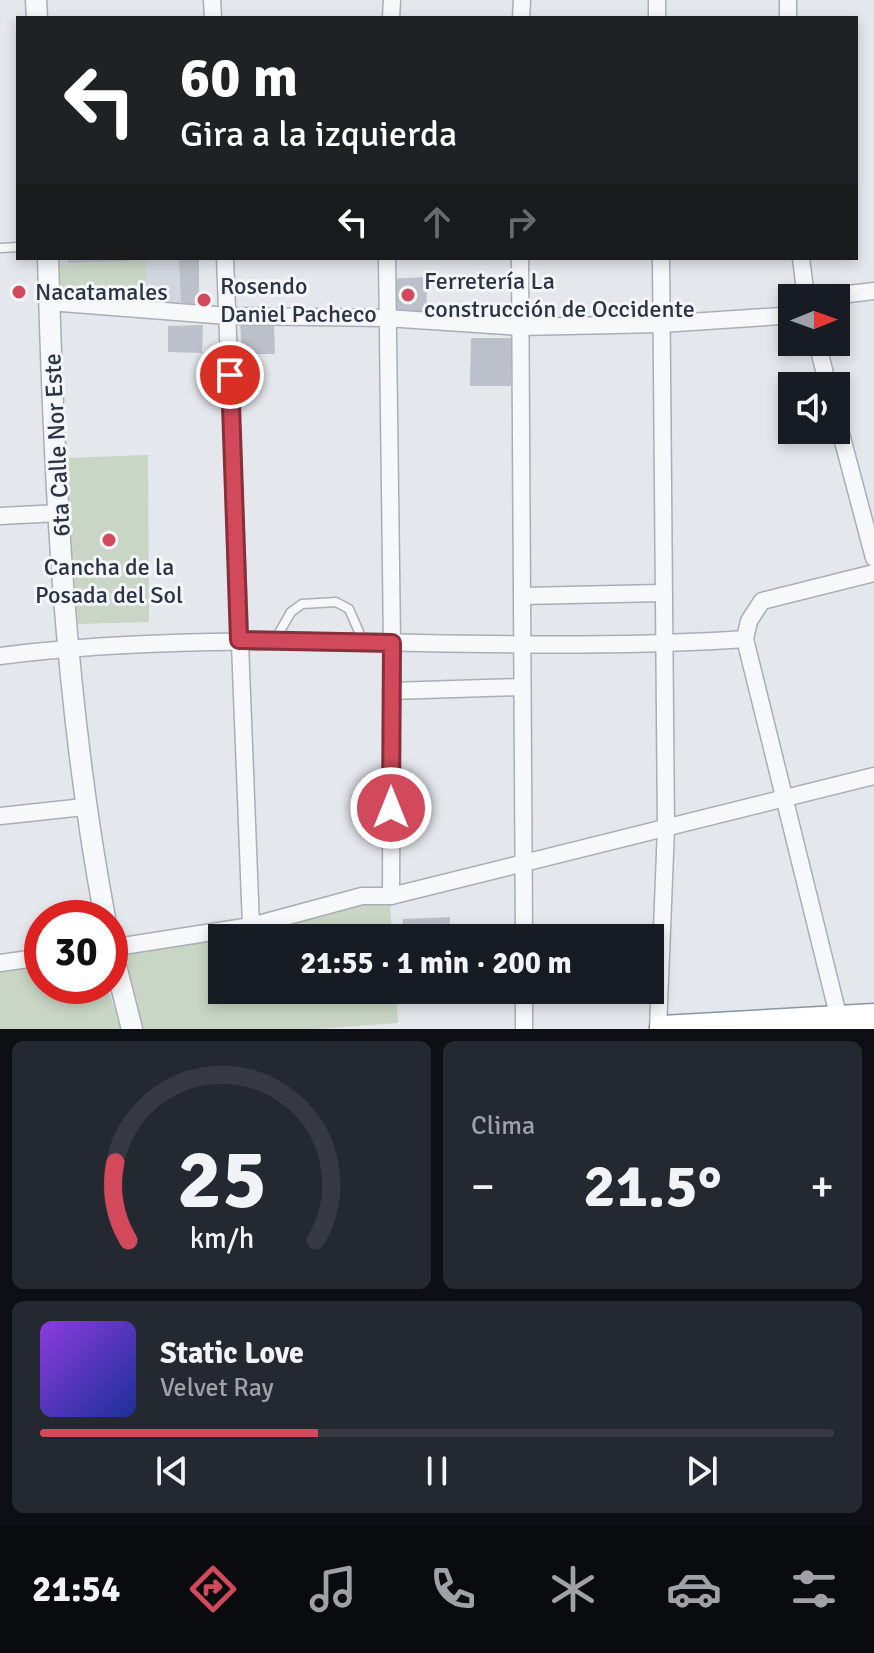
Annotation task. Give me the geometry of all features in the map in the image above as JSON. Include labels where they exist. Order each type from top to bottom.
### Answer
[{"type":"highway","points":[[660,1029],[768,1027],[874,1017]]},
{"type":"street","name":"6ta Calle Nor Este","points":[[48,260],[59,513],[70,647],[84,807],[102,900]]},
{"type":"street","points":[[225,260],[251,924]]},
{"type":"street","points":[[387,260],[392,643],[391,896]]},
{"type":"street","points":[[520,260],[524,924]]},
{"type":"street","points":[[660,1029],[666,828],[661,260]]},
{"type":"street","points":[[801,260],[804,284]]},
{"type":"street","points":[[850,294],[874,291]]},
{"type":"street","points":[[49,302],[228,316],[386,318],[520,327],[661,324],[778,316]]},
{"type":"street","points":[[844,444],[874,558]]},
{"type":"street","points":[[0,516],[59,513]]},
{"type":"street","points":[[839,1019],[745,639],[749,621],[762,601],[874,573]]},
{"type":"street","points":[[523,596],[662,593]]},
{"type":"street","points":[[0,656],[70,647],[239,640],[662,645],[745,639]]},
{"type":"street","points":[[391,691],[522,687]]},
{"type":"street","points":[[258,924],[362,896],[391,896],[874,776]]},
{"type":"street","points":[[0,816],[84,807]]},
{"type":"street","points":[[128,943],[208,932]]},
{"type":"street","points":[[0,963],[24,960]]},
{"type":"street","points":[[125,1004],[132,1029]]},
{"type":"street","points":[[524,1004],[524,1029]]},
{"type":"lane","points":[[275,641],[291,612],[302,604],[336,602],[349,609],[364,642]]},
{"type":"shaded area","points":[[55,260],[199,260],[199,306],[146,307],[56,288]]},
{"type":"green space","points":[[146,260],[146,307],[104,301],[56,288],[55,266]]},
{"type":"green space","name":"Cancha de la Posada del Sol","points":[[148,455],[149,622],[78,624],[63,458]]},
{"type":"green space","points":[[390,898],[391,924],[284,924]]},
{"type":"green space","points":[[208,940],[208,1004],[397,1004],[398,1023],[316,1029],[134,1029],[128,955]]},
{"type":"green space","points":[[24,968],[24,1004],[113,1004],[123,1029],[0,1029],[0,971]]},
{"type":"building","points":[[68,260],[130,260],[130,261],[68,263]]},
{"type":"building","points":[[179,260],[199,260],[199,306],[181,302]]},
{"type":"building","name":"Ferretería La construcción de Occidente","points":[[426,277],[427,311],[390,312],[388,279]]},
{"type":"building","points":[[240,324],[274,324],[275,354],[242,354]]},
{"type":"building","points":[[203,325],[202,353],[168,352],[168,326]]},
{"type":"building","points":[[471,338],[511,338],[511,386],[470,386]]},
{"type":"building","points":[[450,917],[450,924],[403,924],[403,919]]},
{"type":"place","name":"Nacatamales","points":[[19,292]]},
{"type":"place","name":"Ferretería La construcción de Occidente","points":[[408,295]]},
{"type":"place","name":"Rosendo Daniel Pacheco","points":[[204,300]]},
{"type":"place","name":"Cancha de la Posada del Sol","points":[[109,540]]},
{"type":"route","points":[[230,375],[239,640],[392,643],[391,808]]}]
